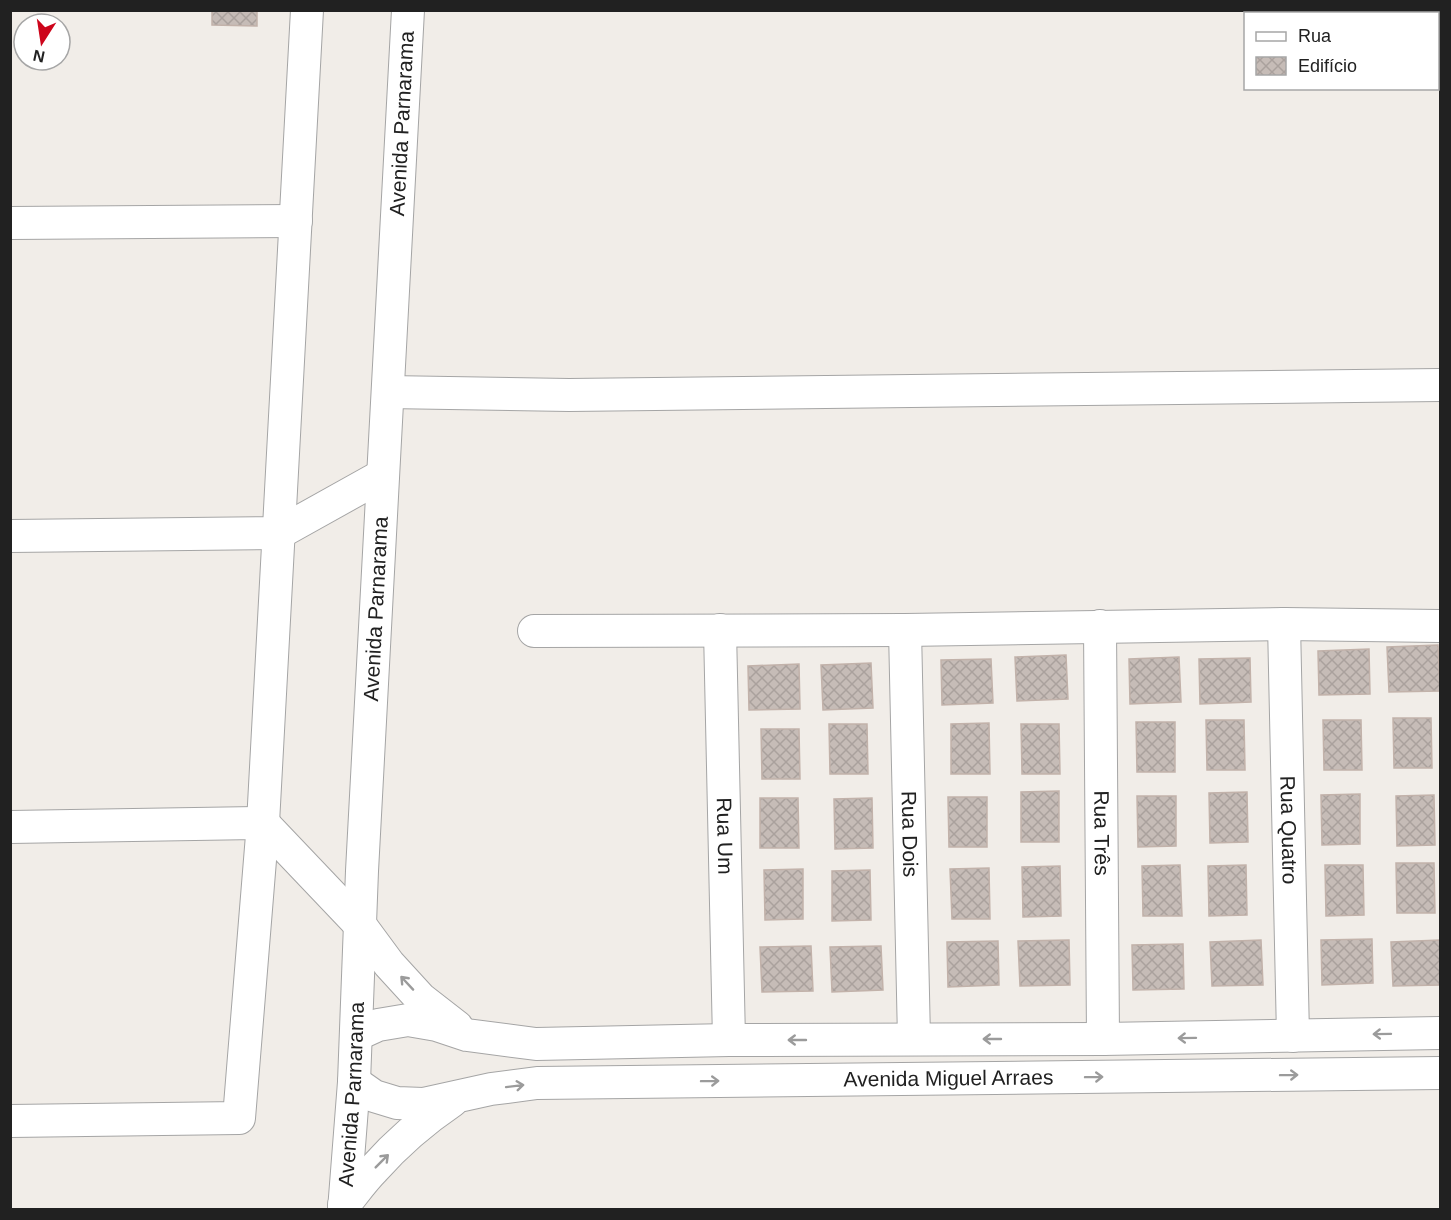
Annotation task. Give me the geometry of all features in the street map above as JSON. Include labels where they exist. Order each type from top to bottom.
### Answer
[{"type":"street","points":[[10,1120],[238,1118],[263,823],[307,10]]},
{"type":"street","name":"Avenida Parnarama","points":[[344,1207],[354,1082],[362,872],[408,10]]},
{"type":"street","points":[[10,223],[296,221]]},
{"type":"street","points":[[388,392],[569,394],[1440,385]]},
{"type":"street","points":[[10,536],[279,533],[383,475]]},
{"type":"street","points":[[534,631],[905,630],[1284,624],[1440,626]]},
{"type":"street","name":"Rua Quatro","points":[[1284,624],[1293,1036]]},
{"type":"street","name":"Rua Três","points":[[1100,626],[1103,1039]]},
{"type":"street","name":"Rua Um","points":[[720,630],[729,1040]]},
{"type":"street","name":"Rua Dois","points":[[905,630],[914,1039]]},
{"type":"street","points":[[10,827],[263,823],[361,926],[389,964],[422,999],[467,1035]]},
{"type":"street","name":"Avenida Miguel Arraes","points":[[356,1035],[378,1025],[408,1020],[437,1025],[467,1035],[536,1044],[729,1040],[1103,1039],[1440,1033]]},
{"type":"street","name":"Avenida Miguel Arraes","points":[[354,1082],[374,1095],[397,1103],[423,1104],[491,1089],[537,1083],[1440,1073]]},
{"type":"street","points":[[344,1207],[374,1169],[401,1142],[428,1117],[458,1097]]},
{"type":"building","points":[[212,10],[257,10],[257,26],[212,25]]},
{"type":"building","points":[[1438,645],[1440,691],[1389,692],[1387,647]]},
{"type":"building","points":[[1369,649],[1370,694],[1319,695],[1318,651]]},
{"type":"building","points":[[1066,655],[1068,699],[1017,701],[1015,657]]},
{"type":"building","points":[[1179,657],[1181,702],[1130,704],[1129,659]]},
{"type":"building","points":[[1250,658],[1251,702],[1200,704],[1199,659]]},
{"type":"building","points":[[991,659],[993,703],[942,705],[941,660]]},
{"type":"building","points":[[871,663],[873,708],[823,710],[821,665]]},
{"type":"building","points":[[799,664],[800,709],[749,710],[748,666]]},
{"type":"building","points":[[1393,718],[1431,718],[1432,768],[1394,768]]},
{"type":"building","points":[[1206,720],[1244,720],[1245,770],[1207,770]]},
{"type":"building","points":[[1323,720],[1361,720],[1362,770],[1324,770]]},
{"type":"building","points":[[1136,722],[1175,722],[1175,772],[1137,772]]},
{"type":"building","points":[[989,723],[990,774],[951,774],[951,724]]},
{"type":"building","points":[[829,724],[867,724],[868,774],[830,774]]},
{"type":"building","points":[[1021,724],[1059,724],[1060,774],[1022,774]]},
{"type":"building","points":[[761,729],[799,729],[800,779],[762,779]]},
{"type":"building","points":[[1059,791],[1059,842],[1021,842],[1021,792]]},
{"type":"building","points":[[1247,792],[1248,842],[1210,843],[1209,793]]},
{"type":"building","points":[[1360,794],[1360,844],[1322,845],[1321,795]]},
{"type":"building","points":[[1434,795],[1435,845],[1397,846],[1396,796]]},
{"type":"building","points":[[1137,796],[1176,796],[1176,846],[1138,847]]},
{"type":"building","points":[[948,797],[987,797],[987,847],[949,847]]},
{"type":"building","points":[[760,798],[798,798],[799,848],[760,848]]},
{"type":"building","points":[[872,798],[873,848],[835,849],[834,799]]},
{"type":"building","points":[[1396,863],[1434,863],[1435,913],[1397,913]]},
{"type":"building","points":[[1180,865],[1182,916],[1143,916],[1142,866]]},
{"type":"building","points":[[1246,865],[1247,915],[1209,916],[1208,866]]},
{"type":"building","points":[[1325,865],[1363,865],[1364,915],[1326,916]]},
{"type":"building","points":[[1060,866],[1061,916],[1023,917],[1022,867]]},
{"type":"building","points":[[989,868],[990,919],[952,919],[950,869]]},
{"type":"building","points":[[803,869],[803,919],[765,920],[764,870]]},
{"type":"building","points":[[870,870],[871,920],[832,921],[832,871]]},
{"type":"building","points":[[1372,939],[1373,983],[1322,985],[1321,940]]},
{"type":"building","points":[[1069,940],[1070,985],[1020,986],[1018,941]]},
{"type":"building","points":[[1261,940],[1263,985],[1212,986],[1210,942]]},
{"type":"building","points":[[1440,940],[1440,985],[1393,986],[1391,942]]},
{"type":"building","points":[[998,941],[999,985],[948,987],[947,942]]},
{"type":"building","points":[[1183,944],[1184,989],[1133,990],[1132,945]]},
{"type":"building","points":[[811,946],[813,991],[762,992],[760,947]]},
{"type":"building","points":[[881,946],[883,990],[832,992],[830,947]]}]
